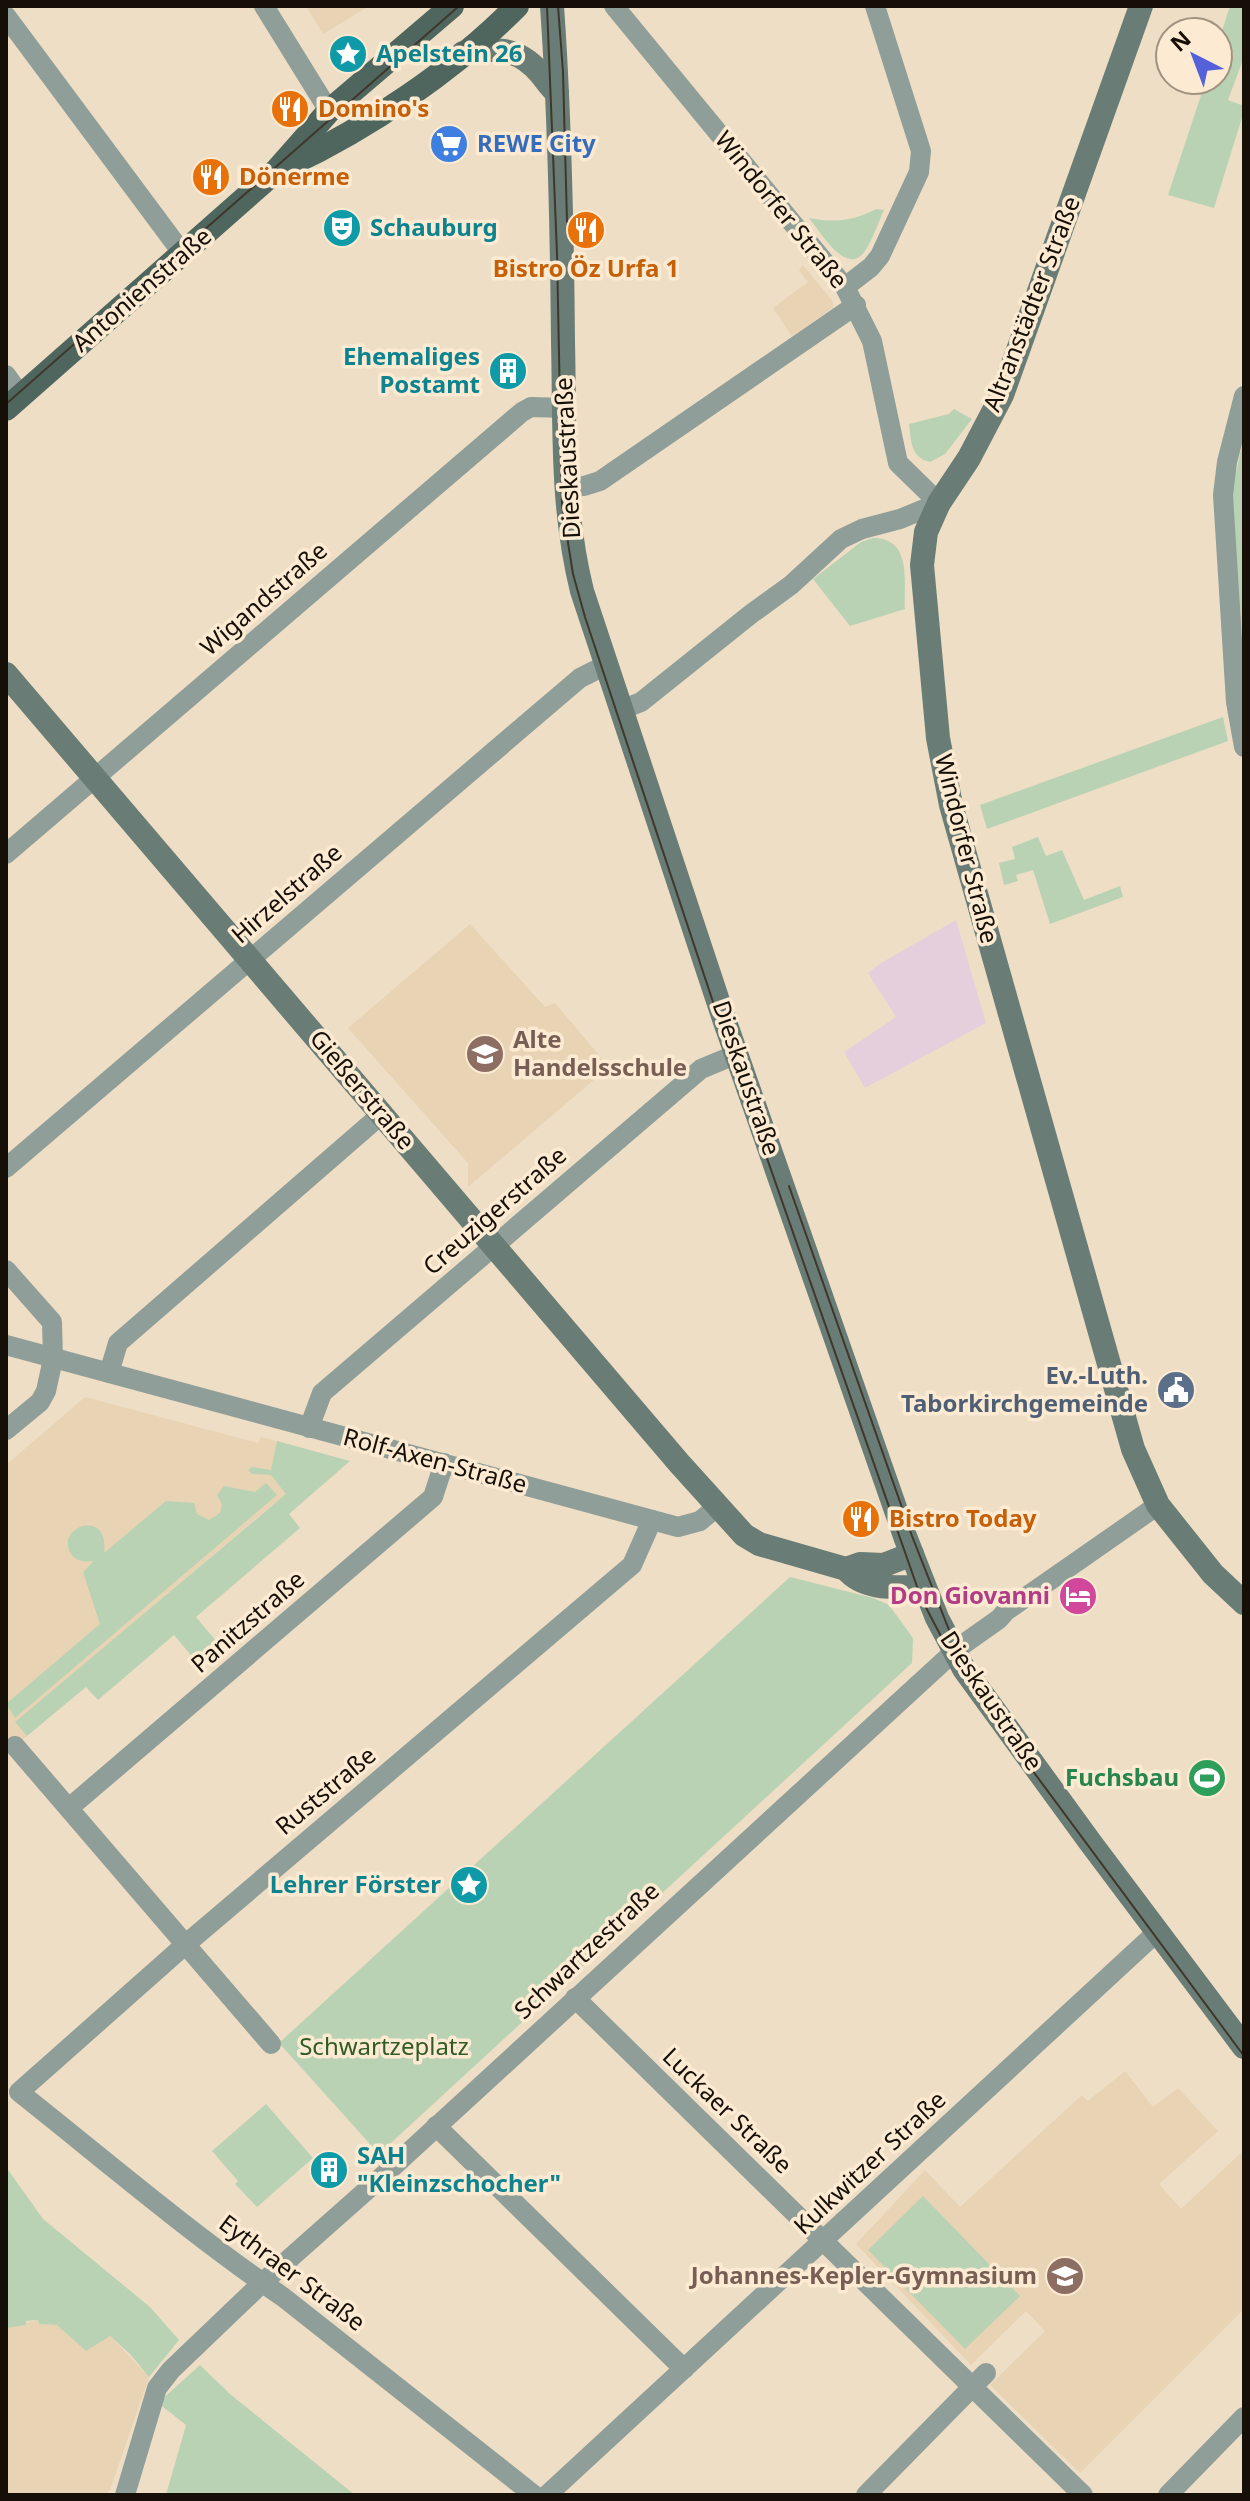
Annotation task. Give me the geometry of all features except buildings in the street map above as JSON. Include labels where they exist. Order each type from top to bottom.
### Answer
[{"type":"main road","name":"Antonienstraße","points":[[14,403],[277,170],[329,111],[452,6]]},
{"type":"main road","name":"Antonienstraße","points":[[277,170],[375,118],[437,75],[517,6]]},
{"type":"street","points":[[264,6],[329,111]]},
{"type":"street","name":"Dieskaustraße","points":[[552,6],[557,93],[565,487],[576,567],[737,1054],[923,1587],[954,1651],[1010,1734],[1244,2047]]},
{"type":"street","name":"Windorfer Straße","points":[[614,6],[845,287],[872,341],[898,463],[939,503],[926,532],[922,565],[944,777],[965,858],[1130,1438],[1158,1505],[1213,1574],[1244,1603]]},
{"type":"street","points":[[845,287],[880,256],[919,172],[921,151],[875,6]]},
{"type":"street","name":"Altranstädter Straße","points":[[939,503],[969,458],[1002,395],[1141,6]]},
{"type":"street","points":[[6,16],[183,254]]},
{"type":"street","points":[[463,53],[494,48],[515,54],[530,63],[557,93]]},
{"type":"street","points":[[565,487],[600,481],[856,305]]},
{"type":"street","points":[[6,375],[14,403]]},
{"type":"street","points":[[1244,396],[1227,462],[1223,495],[1236,702],[1244,747]]},
{"type":"street","name":"Wigandstraße","points":[[6,854],[522,412],[531,407],[565,408]]},
{"type":"street","points":[[621,710],[641,702],[791,585],[841,539],[939,503]]},
{"type":"street","name":"Hirzelstraße","points":[[6,1168],[580,678],[606,665]]},
{"type":"street","name":"Gießerstraße","points":[[6,674],[717,1507]]},
{"type":"street","name":"Creuzigerstraße","points":[[309,1428],[322,1393],[701,1069],[737,1054]]},
{"type":"street","points":[[109,1373],[118,1343],[383,1113]]},
{"type":"street","points":[[6,1270],[52,1322],[53,1359],[46,1391],[40,1402],[6,1430]]},
{"type":"street","name":"Rolf-Axen-Straße","points":[[6,1345],[678,1527],[700,1521],[717,1507]]},
{"type":"street","name":"Panitzstraße","points":[[69,1808],[433,1497],[444,1463]]},
{"type":"street","name":"Schwartzestraße","points":[[125,2495],[157,2388],[171,2370],[262,2283],[954,1651],[1158,1505]]},
{"type":"street","points":[[717,1507],[744,1535],[759,1544],[846,1569],[855,1577],[874,1585],[923,1587]]},
{"type":"street","name":"Ruststraße","points":[[19,2092],[186,1944],[632,1565],[652,1520]]},
{"type":"street","points":[[846,1569],[860,1564],[884,1565],[912,1554]]},
{"type":"street","points":[[15,1746],[271,2044]]},
{"type":"street","name":"Kulkwitzer Straße","points":[[547,2495],[1157,1932]]},
{"type":"street","name":"Luckaer Straße","points":[[575,1998],[824,2241],[980,2379],[1083,2495]]},
{"type":"street","name":"Eythraer Straße","points":[[19,2092],[534,2495]]},
{"type":"street","points":[[436,2126],[684,2369]]},
{"type":"street","points":[[866,2495],[980,2379]]},
{"type":"street","points":[[1168,2495],[1244,2417]]},
{"type":"shaded area","points":[[306,6],[369,6],[323,34]]},
{"type":"shaded area","points":[[803,265],[833,302],[833,308],[792,336],[773,308],[808,282],[799,270]]},
{"type":"shaded area","points":[[956,920],[986,1023],[865,1088],[844,1052],[896,1017],[868,973]]},
{"type":"shaded area","name":"Alte Handelsschule","points":[[470,924],[545,1007],[555,1003],[609,1067],[468,1187],[468,1163],[348,1028]]},
{"type":"shaded area","points":[[85,1397],[258,1443],[261,1437],[306,1449],[311,1494],[284,1518],[272,1505],[16,1722],[27,1736],[6,1754],[6,1465]]},
{"type":"shaded area","name":"Johannes-Kepler-Gymnasium","points":[[1125,2071],[1153,2107],[1178,2088],[1218,2131],[1159,2184],[1181,2209],[1244,2150],[1244,2309],[1080,2473],[990,2385],[1045,2331],[1026,2311],[971,2365],[856,2244],[925,2170],[960,2207],[1082,2095],[1088,2101]]},
{"type":"shaded area","points":[[38,2320],[39,2324],[110,2336],[149,2377],[110,2490],[105,2495],[6,2495],[6,2328]]},
{"type":"green space","points":[[1230,6],[1244,6],[1244,57],[1234,84],[1234,16],[1227,16]]},
{"type":"green space","points":[[1201,96],[1229,96],[1228,100],[1244,106],[1214,208],[1168,195]]},
{"type":"green space","points":[[876,209],[884,210],[865,251],[858,258],[850,259],[834,250],[809,218],[843,220]]},
{"type":"green space","points":[[954,409],[972,419],[945,454],[930,462],[919,457],[913,448],[909,424],[949,414]]},
{"type":"green space","points":[[1244,436],[1244,663],[1232,490]]},
{"type":"green space","points":[[873,538],[886,540],[900,553],[905,574],[905,609],[850,626],[813,579],[861,542]]},
{"type":"green space","points":[[1223,717],[1228,741],[987,829],[980,805]]},
{"type":"green space","points":[[1038,837],[1046,856],[1062,850],[1084,900],[1120,886],[1123,897],[1050,924],[1033,870],[1016,875],[1018,881],[1004,885],[999,863],[1015,859],[1012,847]]},
{"type":"green space","points":[[277,1441],[350,1461],[289,1514],[300,1528],[196,1617],[216,1641],[194,1659],[174,1635],[98,1700],[86,1687],[27,1736],[15,1722],[286,1494],[271,1475],[252,1474],[248,1470],[252,1467],[271,1470]]},
{"type":"green space","points":[[266,1483],[277,1495],[15,1718],[6,1704],[100,1624],[83,1572],[94,1561],[76,1559],[68,1544],[76,1530],[92,1526],[99,1530],[104,1539],[104,1553],[166,1501],[194,1503],[197,1514],[209,1520],[220,1513],[222,1504],[217,1495],[224,1486],[255,1492]]},
{"type":"green space","name":"Schwartzeplatz","points":[[790,1577],[889,1605],[913,1638],[912,1663],[379,2154],[279,2043]]},
{"type":"green space","points":[[266,2104],[313,2158],[257,2207],[235,2184],[238,2181],[212,2151]]},
{"type":"green space","points":[[6,2167],[43,2219],[150,2307],[179,2340],[149,2377],[110,2336],[86,2351],[57,2325],[39,2324],[38,2320],[6,2328]]},
{"type":"green space","points":[[923,2196],[1020,2296],[965,2349],[868,2250]]},
{"type":"green space","points":[[200,2365],[230,2394],[355,2495],[166,2495],[186,2425],[158,2403]]},
{"type":"tram line","points":[[6,404],[459,6]]},
{"type":"tram line","points":[[547,6],[557,254],[562,505],[573,574],[728,1047],[921,1598],[956,1665],[981,1701],[1244,2056]]},
{"type":"tram line","points":[[558,6],[567,222]]},
{"type":"tram line","points":[[789,1186],[912,1536],[949,1630]]},
{"type":"place","name":"Apelstein 26","points":[[348,54]]},
{"type":"place","name":"Domino's","points":[[290,109]]},
{"type":"place","name":"REWE City","points":[[449,144]]},
{"type":"place","name":"Dönerme","points":[[211,177]]},
{"type":"place","name":"Schauburg","points":[[342,228]]},
{"type":"place","name":"Bistro Öz Urfa 1","points":[[586,230]]},
{"type":"place","name":"Ehemaliges Postamt","points":[[508,371]]},
{"type":"place","name":"Alte Handelsschule","points":[[485,1054]]},
{"type":"place","name":"Ev.-Luth. Taborkirchgemeinde","points":[[1176,1390]]},
{"type":"place","name":"Bistro Today","points":[[861,1519]]},
{"type":"place","name":"Don Giovanni","points":[[1078,1596]]},
{"type":"place","name":"Fuchsbau","points":[[1207,1778]]},
{"type":"place","name":"Lehrer Förster","points":[[469,1885]]},
{"type":"place","name":"SAH \"Kleinzschocher\"","points":[[329,2170]]},
{"type":"place","name":"Johannes-Kepler-Gymnasium","points":[[1065,2276]]}]
